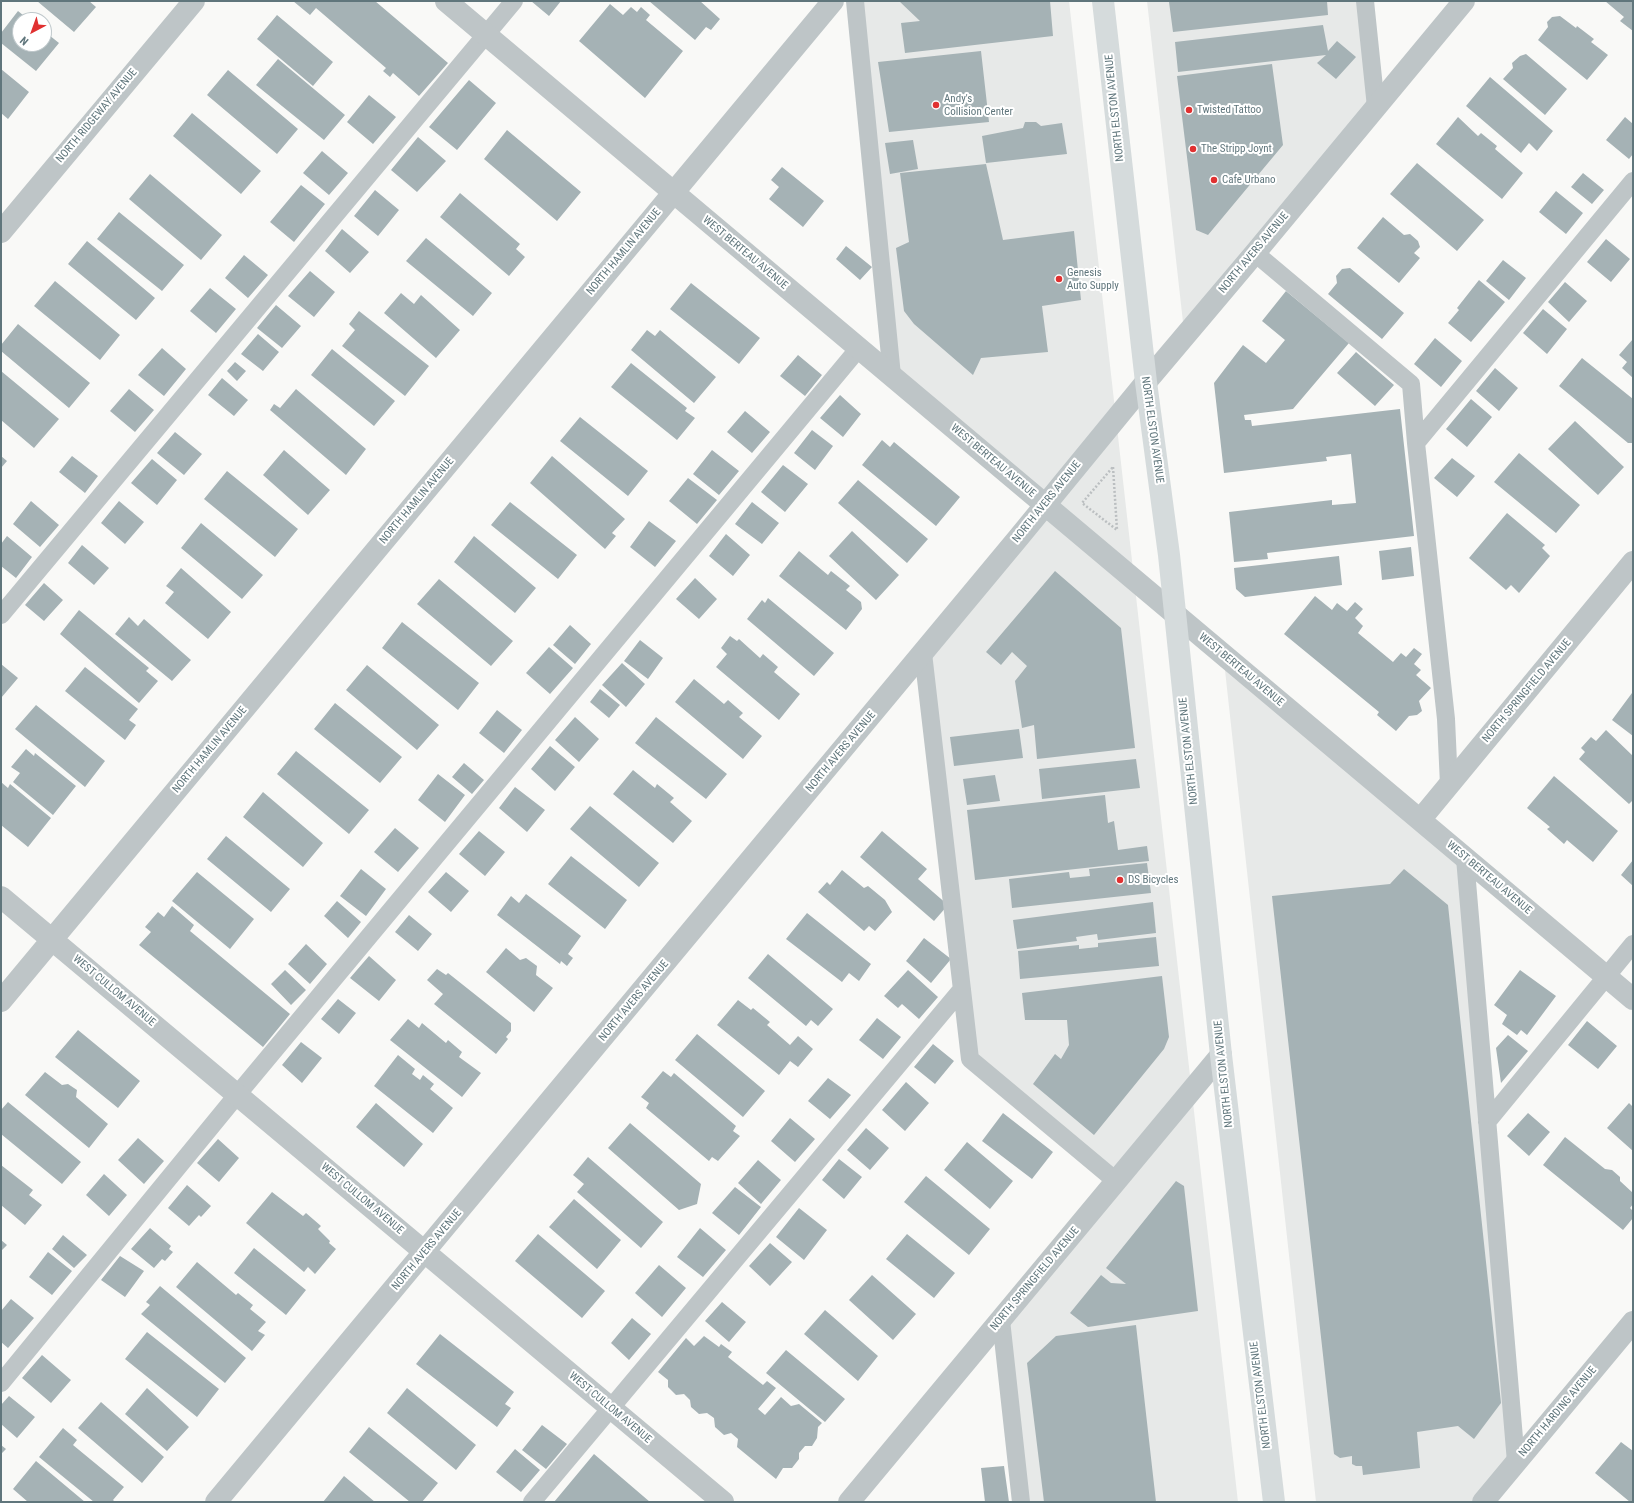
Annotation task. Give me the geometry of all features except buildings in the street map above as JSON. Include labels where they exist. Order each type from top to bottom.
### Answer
[{"type":"main road","name":"NORTH ELSTON AVENUE","points":[[1103,1],[1146,382],[1169,555],[1221,1055],[1274,1502]]},
{"type":"street","name":"NORTH RIDGEWAY AVENUE","points":[[1,232],[194,1]]},
{"type":"street","name":"WEST BERTEAU AVENUE","points":[[446,1],[1633,999]]},
{"type":"street","name":"NORTH HAMLIN AVENUE","points":[[1,1001],[833,1]]},
{"type":"street","name":"NORTH AVERS AVENUE","points":[[216,1502],[1464,1]]},
{"type":"street","name":"NORTH SPRINGFIELD AVENUE","points":[[1420,820],[1633,562]]},
{"type":"street","name":"WEST CULLOM AVENUE","points":[[1,897],[723,1502]]},
{"type":"street","name":"NORTH SPRINGFIELD AVENUE","points":[[849,1502],[1221,1055]]},
{"type":"street","name":"NORTH HARDING AVENUE","points":[[1483,1502],[1633,1322]]},
{"type":"lane","points":[[1,615],[514,1]]},
{"type":"lane","points":[[855,1],[892,376]]},
{"type":"lane","points":[[1365,1],[1376,107]]},
{"type":"lane","points":[[1416,443],[1633,181]]},
{"type":"lane","points":[[1255,253],[1411,384],[1446,719],[1449,785]]},
{"type":"lane","points":[[1,1383],[237,1095],[859,348]]},
{"type":"lane","points":[[923,653],[970,1059],[1116,1181]]},
{"type":"lane","points":[[1465,858],[1516,1462]]},
{"type":"lane","points":[[1487,1122],[1633,944]]},
{"type":"lane","points":[[532,1502],[962,989]]},
{"type":"lane","points":[[1001,1320],[1021,1502]]},
{"type":"path","points":[[1113,467],[1116,515],[1117,530],[1082,503],[1113,467]]},
{"type":"shaded area","points":[[857,1],[1069,1],[1238,1502],[1025,1502],[1007,1320],[1122,1181],[974,1056],[926,656],[1051,506],[897,372]]},
{"type":"shaded area","points":[[1147,1],[1360,1],[1371,105],[1184,331]]},
{"type":"shaded area","points":[[1224,661],[1458,858],[1510,1458],[1474,1502],[1316,1502]]},
{"type":"place","name":"Andy's Collision Center","points":[[936,105]]},
{"type":"place","name":"Twisted Tattoo","points":[[1189,110]]},
{"type":"place","name":"The Stripp Joynt","points":[[1193,149]]},
{"type":"place","name":"Cafe Urbano","points":[[1214,180]]},
{"type":"place","name":"Genesis Auto Supply","points":[[1059,279]]},
{"type":"place","name":"DS Bicycles","points":[[1120,880]]}]
